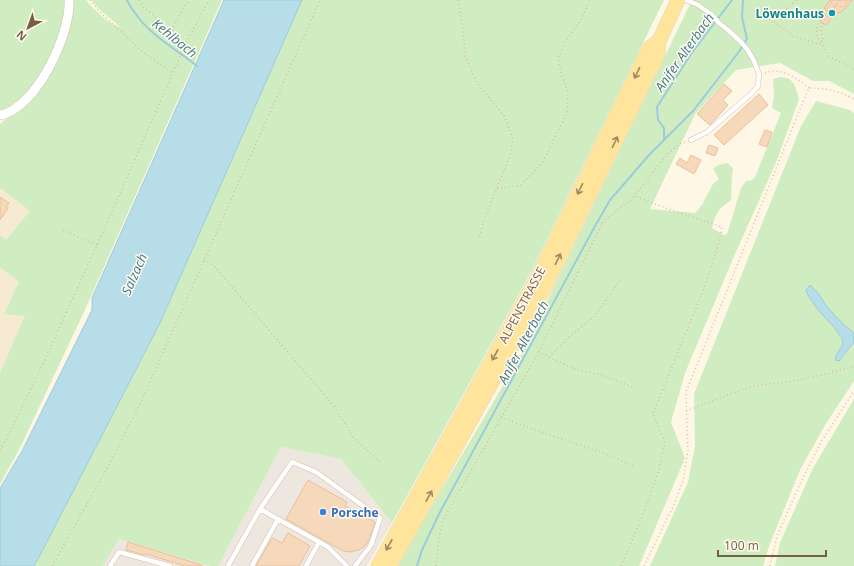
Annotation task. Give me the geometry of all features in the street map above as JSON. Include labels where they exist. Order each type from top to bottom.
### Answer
[{"type":"main road","name":"ALPENSTRASSE","points":[[390,566],[547,283],[658,54],[659,41],[678,0]]},
{"type":"main road","name":"ALPENSTRASSE","points":[[378,566],[537,278],[649,48],[659,41]]},
{"type":"street","points":[[0,115],[10,111],[21,103],[29,96],[43,78],[59,47],[67,26],[69,0]]},
{"type":"lane","points":[[686,0],[698,5],[711,14],[740,41],[754,61],[759,74],[758,86],[752,94],[707,132],[691,140]]},
{"type":"lane","points":[[228,566],[260,509],[292,462],[316,472],[380,518],[371,545],[355,566]]},
{"type":"lane","points":[[260,509],[328,547],[347,566]]},
{"type":"lane","points":[[252,566],[278,519]]},
{"type":"lane","points":[[306,566],[319,542]]},
{"type":"lane","points":[[110,566],[119,552],[170,566]]},
{"type":"path","points":[[90,0],[101,13],[106,16],[144,53],[173,73]]},
{"type":"path","points":[[139,0],[144,8],[155,16],[170,34],[186,43]]},
{"type":"path","points":[[170,34],[183,8],[190,0]]},
{"type":"path","points":[[0,450],[41,368],[186,43],[209,0]]},
{"type":"path","points":[[52,566],[108,467],[145,393],[320,0]]},
{"type":"path","points":[[458,0],[466,58],[477,83],[505,117],[513,140],[510,156],[484,220],[479,238]]},
{"type":"path","points":[[497,189],[521,186],[543,162],[546,156],[567,113],[568,94],[558,58],[566,41],[581,20],[590,0]]},
{"type":"path","points":[[796,0],[773,21],[793,36],[818,44],[822,42]]},
{"type":"path","points":[[840,0],[824,21],[821,28],[822,42],[828,56],[854,69]]},
{"type":"path","points":[[832,10],[827,7],[831,2],[841,7],[845,6],[848,0]]},
{"type":"path","points":[[822,42],[816,37],[816,32],[819,21],[827,11]]},
{"type":"path","points":[[759,74],[772,70],[783,72],[799,80],[809,88],[822,88],[844,93],[854,99]]},
{"type":"path","points":[[644,566],[673,507],[684,480],[688,450],[686,392],[809,88]]},
{"type":"path","points":[[436,566],[439,537],[443,520],[538,352],[604,220],[635,196],[664,158],[679,144],[691,140]]},
{"type":"path","points":[[621,566],[645,508],[660,466],[665,442],[653,414],[704,288],[718,246],[722,227],[635,196]]},
{"type":"path","points":[[64,230],[97,245]]},
{"type":"path","points":[[204,260],[214,266],[333,405],[353,437],[380,463]]},
{"type":"path","points":[[549,357],[570,336],[594,317],[621,279]]},
{"type":"path","points":[[538,352],[574,369],[602,375],[635,388]]},
{"type":"path","points":[[686,411],[752,386],[793,381],[854,367]]},
{"type":"path","points":[[770,566],[777,536],[799,486],[821,442],[854,391]]},
{"type":"path","points":[[501,417],[604,453],[632,466]]},
{"type":"shaded area","points":[[0,188],[30,211],[6,241],[0,235]]},
{"type":"shaded area","points":[[0,267],[19,281],[26,316],[0,373]]},
{"type":"shaded area","points":[[281,447],[341,459],[392,523],[367,566],[218,566]]},
{"type":"shaded area","points":[[119,539],[210,566],[103,566]]},
{"type":"green space","points":[[0,0],[65,0],[61,31],[52,53],[36,81],[22,98],[0,111]]},
{"type":"green space","points":[[73,0],[86,0],[106,20],[121,28],[91,0],[222,0],[84,312],[19,450],[0,484],[0,373],[25,316],[4,314],[19,282],[0,267],[0,235],[6,240],[30,211],[0,188],[0,124],[37,94],[54,65]]},
{"type":"green space","points":[[302,0],[664,0],[530,274],[392,523],[341,459],[281,447],[218,566],[210,566],[119,539],[103,566],[34,566],[160,323]]},
{"type":"green space","points":[[692,0],[854,0],[854,94],[829,81],[813,81],[780,63],[736,70],[695,114],[650,209],[695,213],[702,205],[713,184],[718,180],[718,177],[713,169],[718,165],[727,163],[733,168],[731,200],[718,212],[712,228],[724,235],[727,234],[741,188],[746,181],[752,180],[755,177],[781,113],[772,108],[774,96],[773,79],[781,77],[790,79],[795,86],[799,99],[777,160],[732,261],[685,373],[671,422],[685,458],[639,566],[398,566],[431,507],[520,357]]},
{"type":"green space","points":[[816,101],[850,110],[854,113],[854,381],[825,425],[800,470],[769,546],[763,566],[650,566],[688,482],[695,446],[694,394],[801,126]]},
{"type":"green space","points":[[854,399],[854,566],[775,566],[780,543],[813,468]]},
{"type":"water","name":"Salzach","points":[[224,0],[302,0],[160,323],[36,563],[34,566],[0,566],[0,488],[22,451],[92,310],[92,298]]},
{"type":"water","points":[[810,285],[818,293],[827,307],[853,332],[854,342],[839,361],[835,360],[843,344],[842,338],[818,310],[808,295],[806,290]]},
{"type":"building","name":"Löwenhaus","points":[[830,0],[852,0],[841,12],[834,14],[826,25],[820,22],[828,12],[824,8]]},
{"type":"building","points":[[724,84],[732,91],[723,100],[728,105],[710,125],[697,114]]},
{"type":"building","points":[[759,94],[768,105],[724,145],[714,135]]},
{"type":"building","points":[[765,130],[772,132],[767,147],[759,144]]},
{"type":"building","points":[[709,145],[718,148],[715,156],[706,153]]},
{"type":"building","points":[[691,155],[701,160],[694,174],[676,164],[680,158],[687,163]]},
{"type":"building","points":[[0,197],[9,203],[6,207],[8,208],[0,220]]},
{"type":"building","name":"Porsche","points":[[308,480],[347,502],[345,506],[375,522],[369,540],[365,546],[359,550],[351,552],[343,551],[286,519]]},
{"type":"building","points":[[288,533],[310,546],[299,566],[256,566],[272,538],[282,543]]},
{"type":"building","points":[[128,542],[202,566],[185,566],[146,554],[126,550]]},
{"type":"waterway","name":"Kehlbach","points":[[127,0],[148,29],[197,66]]},
{"type":"waterway","name":"Anifer Alterbach","points":[[664,139],[664,128],[658,120],[657,107],[691,54],[732,0]]},
{"type":"waterway","name":"Anifer Alterbach","points":[[417,566],[422,550],[439,514],[610,200],[650,154],[693,111],[738,53],[747,39],[742,17],[743,0]]},
{"type":"place","name":"Löwenhaus","points":[[832,13]]},
{"type":"place","name":"Porsche","points":[[323,512]]}]
